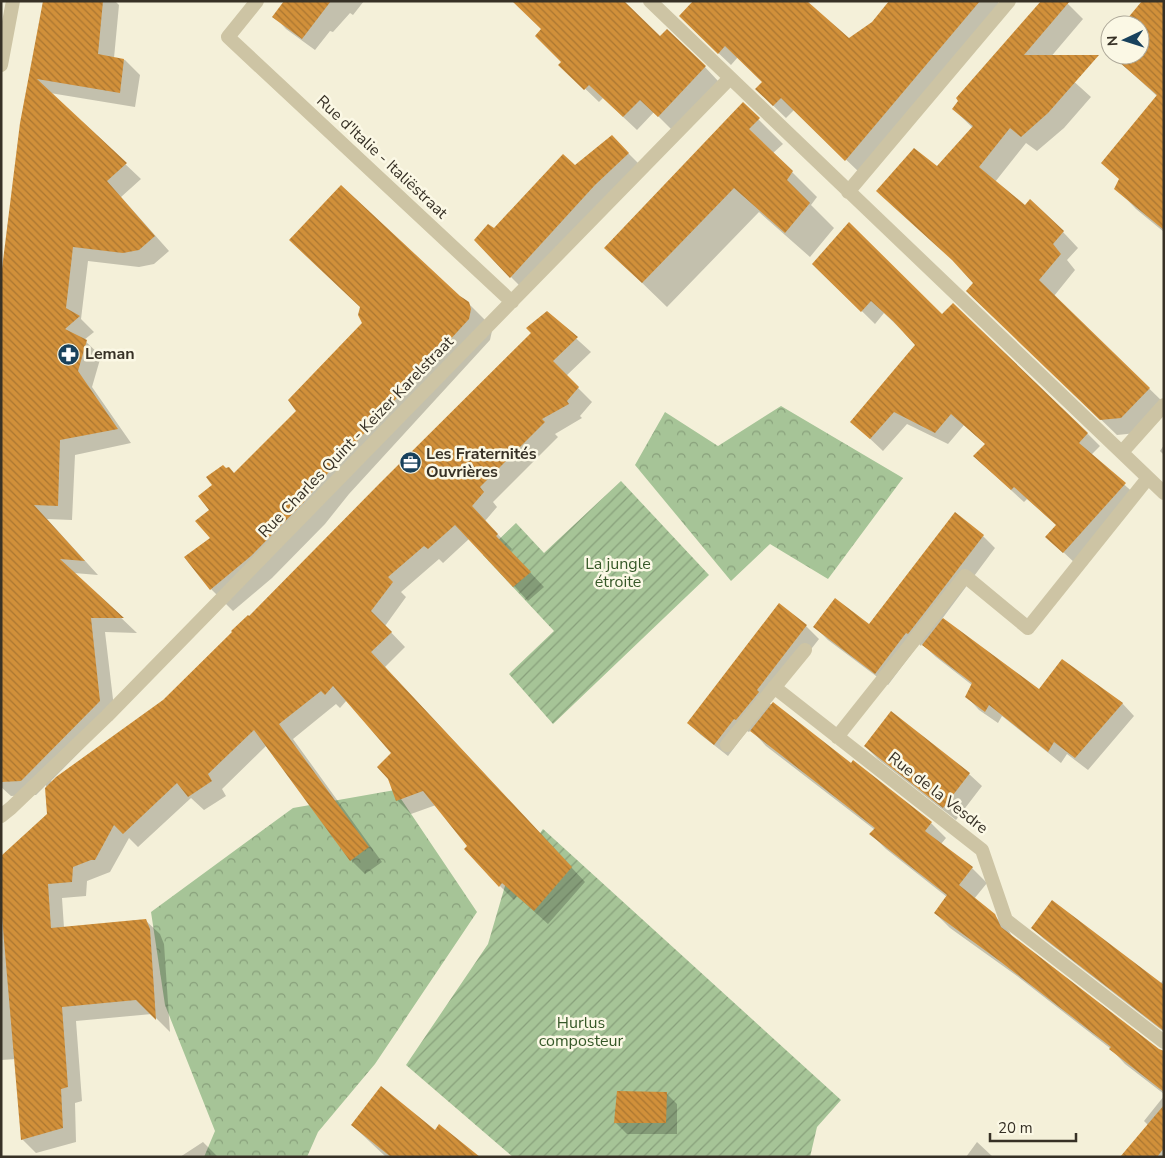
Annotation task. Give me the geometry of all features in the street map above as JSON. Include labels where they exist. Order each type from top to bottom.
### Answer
[{"type":"street","points":[[1,65],[13,1]]},
{"type":"street","name":"Rue d'Italie - Italiëstraat","points":[[257,1],[228,37],[512,302]]},
{"type":"street","points":[[650,1],[1164,493]]},
{"type":"street","points":[[848,192],[1009,1]]},
{"type":"street","name":"Rue Charles Quint - Keizer Karelstraat","points":[[1,816],[113,709],[730,78]]},
{"type":"street","points":[[1122,452],[1164,405]]},
{"type":"street","points":[[837,737],[965,576],[1028,628],[1148,478]]},
{"type":"street","points":[[728,746],[805,650]]},
{"type":"street","name":"Rue de la Vesdre","points":[[774,687],[982,850],[1006,920],[1164,1042]]},
{"type":"green space","points":[[781,406],[903,478],[828,579],[770,544],[731,581],[635,465],[665,412],[718,446]]},
{"type":"green space","name":"La jungle étroite","points":[[621,481],[709,575],[553,724],[509,674],[554,631],[483,555],[516,523],[544,553]]},
{"type":"green space","points":[[395,790],[477,912],[375,1064],[318,1132],[307,1157],[204,1157],[215,1131],[165,1005],[151,912],[293,808]]},
{"type":"green space","name":"Hurlus composteur","points":[[543,829],[841,1100],[817,1127],[810,1157],[513,1157],[406,1065],[488,944],[507,879]]},
{"type":"building","points":[[43,1],[103,1],[98,54],[124,59],[120,93],[37,79],[127,163],[107,181],[155,236],[139,250],[123,253],[73,247],[66,308],[80,316],[65,329],[87,340],[78,371],[118,429],[60,440],[58,506],[34,505],[85,561],[60,559],[124,618],[91,618],[100,701],[21,781],[1,782],[2,269],[20,123]]},
{"type":"building","points":[[284,1],[331,1],[302,39],[272,17]]},
{"type":"building","points":[[512,1],[624,1],[660,36],[667,29],[706,66],[658,117],[640,100],[623,117],[589,85],[584,90],[558,65],[561,62],[535,36],[541,29]]},
{"type":"building","points":[[693,1],[807,1],[849,38],[872,22],[889,1],[980,1],[845,161],[781,98],[773,106],[755,89],[762,82],[725,46],[718,54],[679,16]]},
{"type":"building","points":[[1041,1],[1070,1],[1024,55],[1099,55],[1048,113],[1021,137],[1010,128],[979,167],[1025,205],[1030,199],[1064,231],[1053,244],[1061,254],[1039,280],[1150,388],[1121,418],[1100,420],[966,291],[973,283],[952,260],[876,191],[914,148],[937,166],[973,126],[952,109],[958,101],[956,98]]},
{"type":"building","points":[[1142,1],[1164,1],[1164,230],[1114,189],[1119,179],[1101,163],[1157,95],[1122,65],[1150,65],[1150,15],[1130,15]]},
{"type":"building","points":[[743,102],[760,118],[749,129],[793,171],[787,180],[810,203],[785,233],[734,188],[642,283],[604,248]]},
{"type":"building","points":[[612,135],[629,153],[595,185],[510,278],[474,240],[488,224],[494,228],[563,154],[575,165]]},
{"type":"building","points":[[341,185],[460,296],[469,302],[471,309],[469,319],[328,473],[304,502],[251,556],[210,590],[184,557],[210,538],[195,521],[209,510],[198,496],[212,485],[206,477],[223,465],[226,468],[229,467],[234,473],[296,411],[288,400],[362,323],[358,315],[360,307],[289,240]]},
{"type":"building","points":[[849,222],[942,314],[953,303],[1088,433],[1079,443],[1126,483],[1063,553],[1045,537],[1056,525],[1014,487],[1011,490],[973,456],[985,444],[951,414],[935,433],[894,412],[870,439],[850,422],[915,345],[871,301],[861,312],[812,264]]},
{"type":"building","points":[[547,311],[578,337],[553,361],[579,387],[567,401],[569,404],[542,419],[545,422],[480,487],[484,492],[472,506],[498,534],[496,536],[531,572],[513,587],[455,525],[428,549],[424,546],[388,577],[393,582],[371,611],[392,632],[371,652],[572,867],[534,911],[502,883],[499,887],[464,849],[467,846],[423,791],[396,801],[388,779],[377,767],[391,753],[333,686],[325,695],[321,691],[279,724],[369,847],[350,861],[254,730],[208,774],[212,781],[188,797],[177,783],[123,834],[114,825],[95,860],[73,867],[72,882],[48,884],[51,928],[146,919],[150,929],[156,1020],[136,1000],[62,1007],[68,1087],[61,1089],[63,1128],[21,1140],[1,905],[1,856],[47,814],[45,788],[56,777],[163,700],[531,333],[526,328]]},
{"type":"building","points":[[955,512],[984,535],[875,674],[813,627],[835,598],[869,624]]},
{"type":"building","points":[[779,603],[807,625],[757,690],[759,692],[736,720],[734,719],[714,745],[687,723]]},
{"type":"building","points":[[943,618],[1039,689],[1062,659],[1123,703],[1075,758],[1054,742],[1048,752],[989,705],[985,712],[965,697],[972,683],[922,645]]},
{"type":"building","points":[[773,702],[851,763],[853,760],[932,822],[925,831],[973,867],[959,885],[995,914],[1001,927],[1164,1051],[1164,1092],[1109,1049],[1111,1047],[934,913],[947,895],[869,834],[875,828],[750,731]]},
{"type":"building","points":[[891,711],[970,773],[943,808],[864,746]]},
{"type":"building","points":[[1052,900],[1164,985],[1164,1031],[1031,928]]},
{"type":"building","points":[[381,1086],[435,1130],[439,1124],[480,1157],[391,1157],[351,1125]]},
{"type":"building","points":[[617,1091],[667,1092],[666,1123],[614,1123]]},
{"type":"building","points":[[1164,1105],[1164,1148],[1157,1157],[1120,1157]]},
{"type":"place","name":"Leman","points":[[69,354]]},
{"type":"place","name":"Les Fraternités Ouvrières","points":[[410,463]]}]
